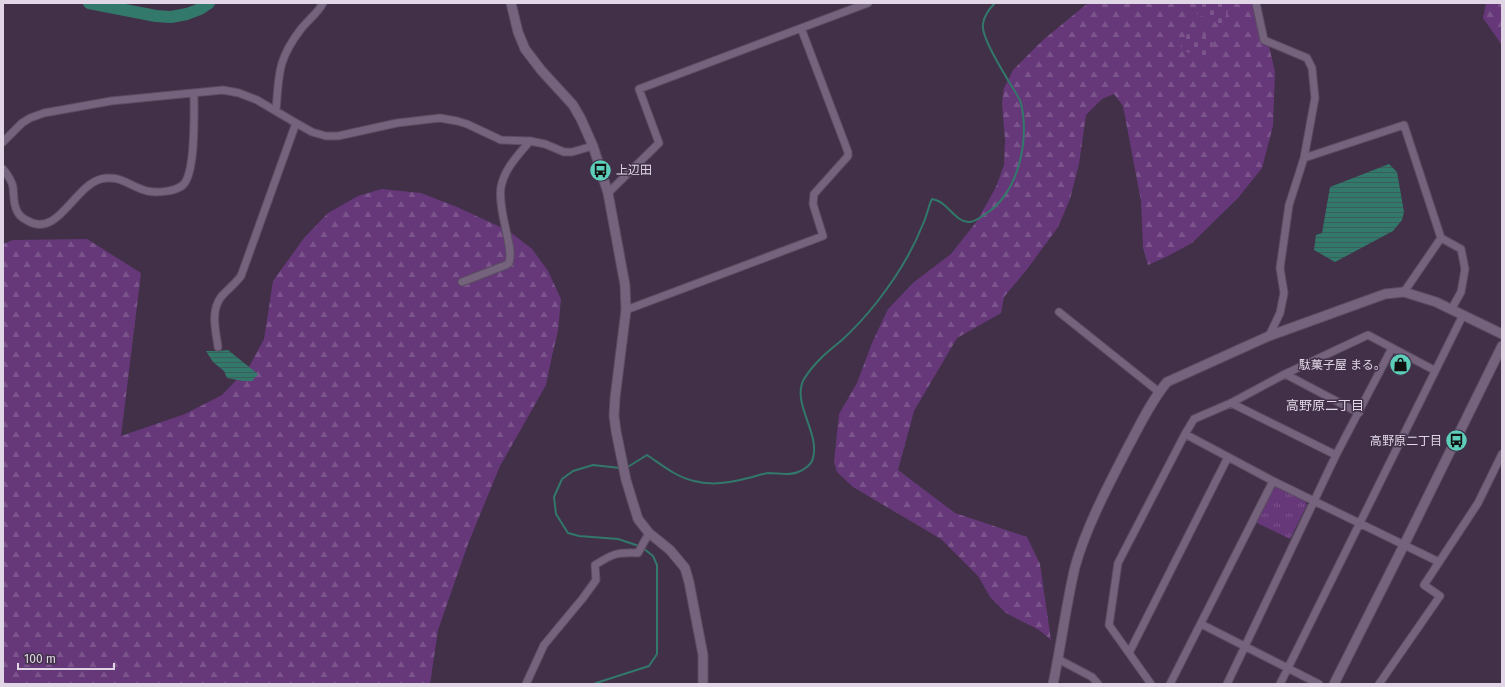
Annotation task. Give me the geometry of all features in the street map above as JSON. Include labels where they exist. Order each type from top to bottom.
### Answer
[{"type":"street","points":[[276,111],[278,76],[287,49],[301,29],[321,7],[322,3]]},
{"type":"street","points":[[511,3],[518,32],[525,49],[541,70],[573,105],[593,146],[608,193],[625,285],[626,310],[614,416],[622,461],[638,519],[647,536],[670,550],[685,568],[704,655],[702,684]]},
{"type":"street","points":[[608,193],[659,143],[640,89],[868,3]]},
{"type":"street","points":[[1256,3],[1264,40],[1307,58],[1312,68],[1315,98],[1304,158],[1289,205],[1280,268],[1284,293],[1280,313],[1269,336]]},
{"type":"street","points":[[626,310],[823,236],[812,204],[814,194],[848,156],[848,152],[801,28]]},
{"type":"street","points":[[3,142],[22,123],[30,118],[44,113],[111,101],[223,90],[239,93],[257,100],[320,135],[331,137],[396,123],[440,118],[467,124],[501,140],[530,141],[545,144],[557,150],[572,152],[593,146]]},
{"type":"street","points":[[3,169],[13,186],[17,211],[24,219],[31,223],[40,225],[47,224],[55,219],[88,186],[100,179],[111,177],[118,178],[148,191],[164,192],[177,189],[182,186],[187,179],[190,165],[193,148],[194,93]]},
{"type":"street","points":[[218,347],[214,316],[217,305],[221,298],[241,276],[250,255],[296,123]]},
{"type":"street","points":[[1304,158],[1404,124],[1441,238],[1461,249],[1465,269],[1461,292],[1451,310]]},
{"type":"street","points":[[462,282],[509,263],[510,252],[504,224],[501,187],[504,176],[512,163],[530,141]]},
{"type":"street","points":[[1404,292],[1441,238]]},
{"type":"street","points":[[1053,684],[1076,566],[1091,523],[1117,468],[1158,392],[1167,382],[1269,336],[1385,294],[1404,292],[1436,302],[1502,334]]},
{"type":"street","points":[[1059,312],[1158,392]]},
{"type":"street","points":[[1280,684],[1434,370],[1463,315]]},
{"type":"street","points":[[1151,684],[1109,625],[1118,563],[1184,434],[1194,419],[1368,335],[1434,370]]},
{"type":"street","points":[[1334,684],[1502,346]]},
{"type":"street","points":[[1227,684],[1246,647],[1336,455],[1392,348]]},
{"type":"street","points":[[1285,374],[1359,413]]},
{"type":"street","points":[[1231,402],[1336,455]]},
{"type":"street","points":[[1184,434],[1315,502],[1439,562]]},
{"type":"street","points":[[1379,684],[1440,596],[1424,585],[1478,503],[1502,454]]},
{"type":"street","points":[[1129,653],[1228,457]]},
{"type":"street","points":[[1170,684],[1273,480]]},
{"type":"street","points":[[526,684],[544,645],[596,580],[595,565],[609,556],[621,552],[638,553],[647,536]]},
{"type":"street","points":[[1201,624],[1319,684]]},
{"type":"street","points":[[1058,659],[1092,677],[1098,684]]},
{"type":"green space","points":[[1088,3],[1256,3],[1262,16],[1275,72],[1273,126],[1262,168],[1238,198],[1192,243],[1148,265],[1143,248],[1141,201],[1123,106],[1114,94],[1102,99],[1086,115],[1079,164],[1070,199],[1058,227],[1028,268],[1004,297],[1001,313],[957,338],[914,411],[898,470],[955,513],[1027,537],[1040,564],[1051,640],[1039,630],[1006,613],[990,597],[978,576],[941,539],[853,487],[837,472],[834,462],[839,414],[857,383],[872,343],[888,309],[914,282],[951,254],[977,221],[996,187],[1004,165],[1005,140],[1002,103],[1004,88],[1013,70],[1043,40]]},
{"type":"green space","points":[[1201,3],[1231,3],[1222,25],[1197,14]]},
{"type":"green space","points":[[1502,3],[1502,45],[1483,18],[1486,4]]},
{"type":"green space","points":[[1188,28],[1215,39],[1206,60],[1180,49]]},
{"type":"green space","points":[[382,189],[421,193],[457,207],[509,231],[532,249],[548,271],[561,299],[558,331],[546,385],[500,466],[468,544],[438,630],[430,684],[3,684],[3,244],[13,240],[87,239],[141,273],[121,436],[185,414],[222,395],[249,367],[264,339],[273,281],[304,238],[328,213],[358,196]]},
{"type":"green space","points":[[1274,484],[1304,500],[1307,505],[1290,539],[1255,522]]},
{"type":"shaded area","points":[[1389,164],[1397,172],[1404,212],[1402,220],[1393,231],[1335,262],[1314,250],[1316,235],[1322,233],[1330,187]]},
{"type":"shaded area","points":[[228,350],[258,374],[252,381],[227,378],[224,371],[213,362],[206,351]]},
{"type":"waterway","points":[[89,3],[156,16],[171,17],[187,14],[200,9],[209,3]]},
{"type":"waterway","points":[[626,468],[647,455],[681,477],[701,483],[714,484],[768,473],[795,473],[809,465],[813,458],[814,448],[813,438],[801,398],[801,388],[804,379],[821,358],[860,322],[890,284],[914,245],[932,199],[942,203],[962,220],[970,222],[981,217],[996,206],[1014,179],[1023,147],[1023,115],[1020,100],[991,51],[983,31],[984,18],[995,3]]},
{"type":"waterway","points":[[620,468],[593,465],[573,471],[562,479],[554,497],[556,514],[568,533],[579,536],[618,539],[639,546]]},
{"type":"waterway","points":[[593,684],[649,666],[657,654],[657,565],[653,556],[643,548]]},
{"type":"place","name":"上辺田","points":[[600,170]]},
{"type":"place","name":"駄菓子屋 まる。","points":[[1401,365]]},
{"type":"place","name":"高野原二丁目","points":[[1457,441]]},
{"type":"district","name":"高野原二丁目","points":[[1325,405]]}]
